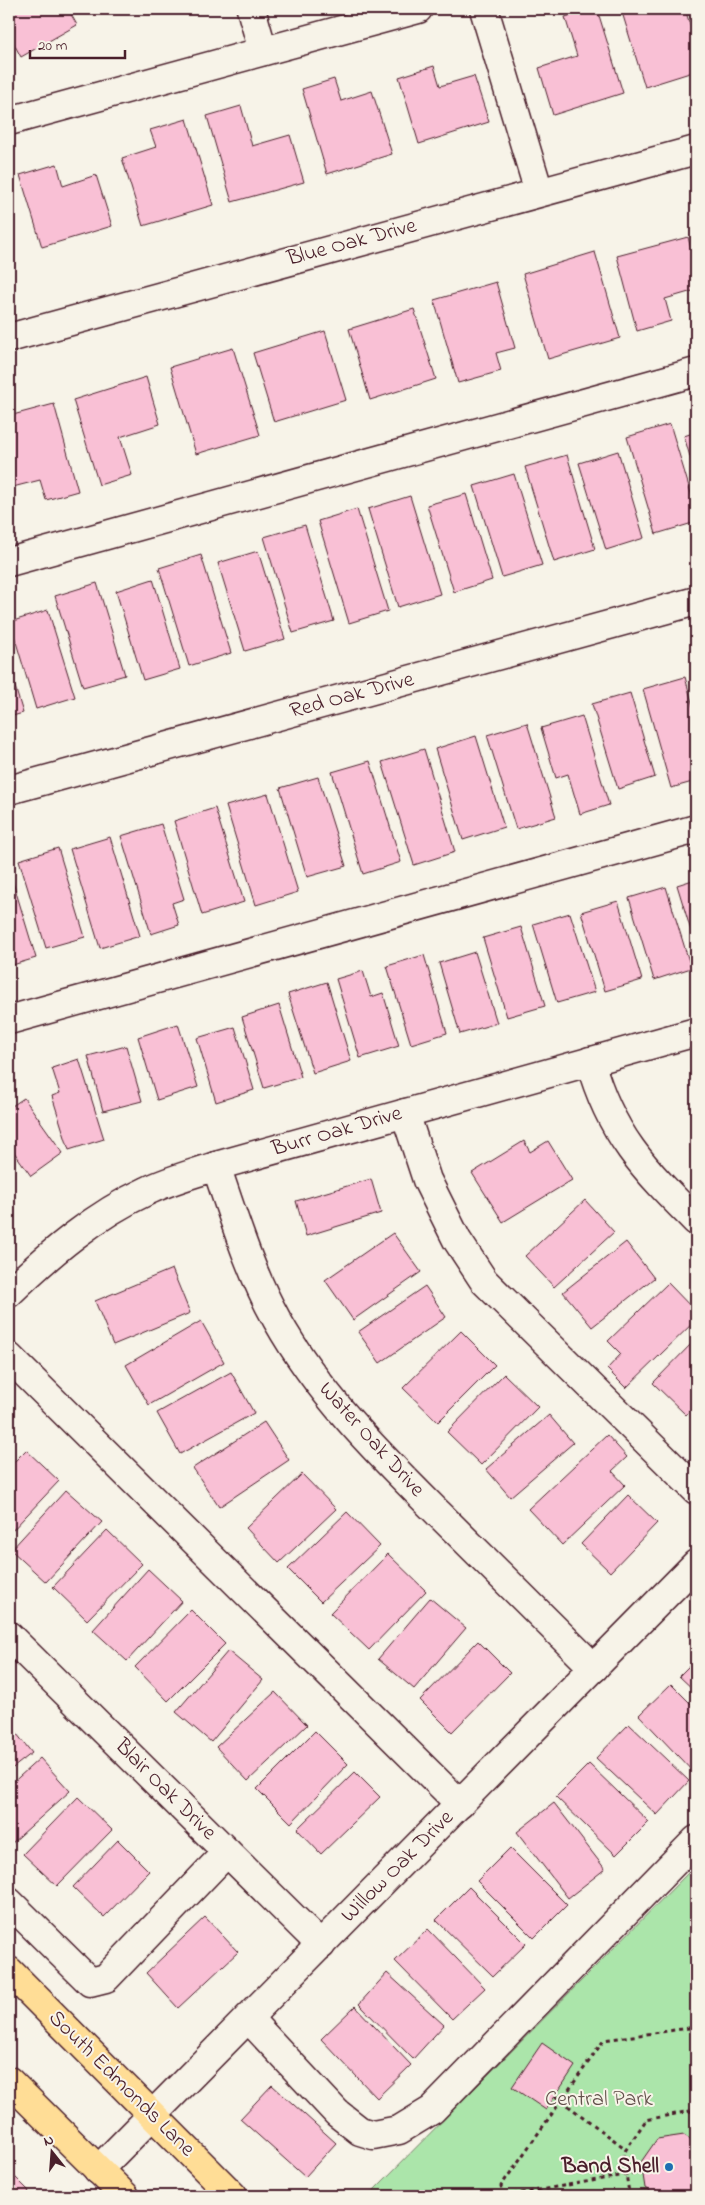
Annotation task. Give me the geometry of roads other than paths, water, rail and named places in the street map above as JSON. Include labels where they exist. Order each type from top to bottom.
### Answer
[{"type":"main road","name":"South Edmonds Lane","points":[[9,1972],[233,2196]]},
{"type":"main road","points":[[9,2081],[125,2196]]},
{"type":"street","points":[[251,9],[263,51]]},
{"type":"street","points":[[9,121],[418,9]]},
{"type":"street","points":[[484,9],[539,192]]},
{"type":"street","name":"Blue Oak Drive","points":[[9,338],[696,150]]},
{"type":"street","points":[[9,562],[696,372]]},
{"type":"street","name":"Red Oak Drive","points":[[9,790],[696,601]]},
{"type":"street","points":[[9,1020],[696,829]]},
{"type":"street","name":"Burr Oak Drive","points":[[11,1285],[73,1237],[124,1203],[148,1190],[216,1166],[696,1032]]},
{"type":"street","points":[[590,1061],[598,1089],[619,1133],[651,1176],[696,1220]]},
{"type":"street","points":[[405,1113],[434,1195],[457,1240],[484,1281],[696,1490]]},
{"type":"street","name":"Water Oak Drive","points":[[216,1166],[247,1256],[261,1289],[278,1321],[313,1376],[387,1462],[594,1668]]},
{"type":"street","points":[[9,1357],[460,1804]]},
{"type":"street","name":"Willow Oak Drive","points":[[98,2170],[150,2115],[321,1945],[696,1564]]},
{"type":"street","name":"Blair Oak Drive","points":[[9,1636],[321,1945]]},
{"type":"street","points":[[248,2018],[337,2113],[360,2132],[373,2135],[399,2130],[432,2110],[696,1840]]},
{"type":"street","points":[[9,1902],[90,1982],[106,1978],[227,1852]]},
{"type":"place","name":"Band Shell","points":[[669,2167]]},
{"type":"park label","name":"Central Park","points":[[599,2100]]}]
